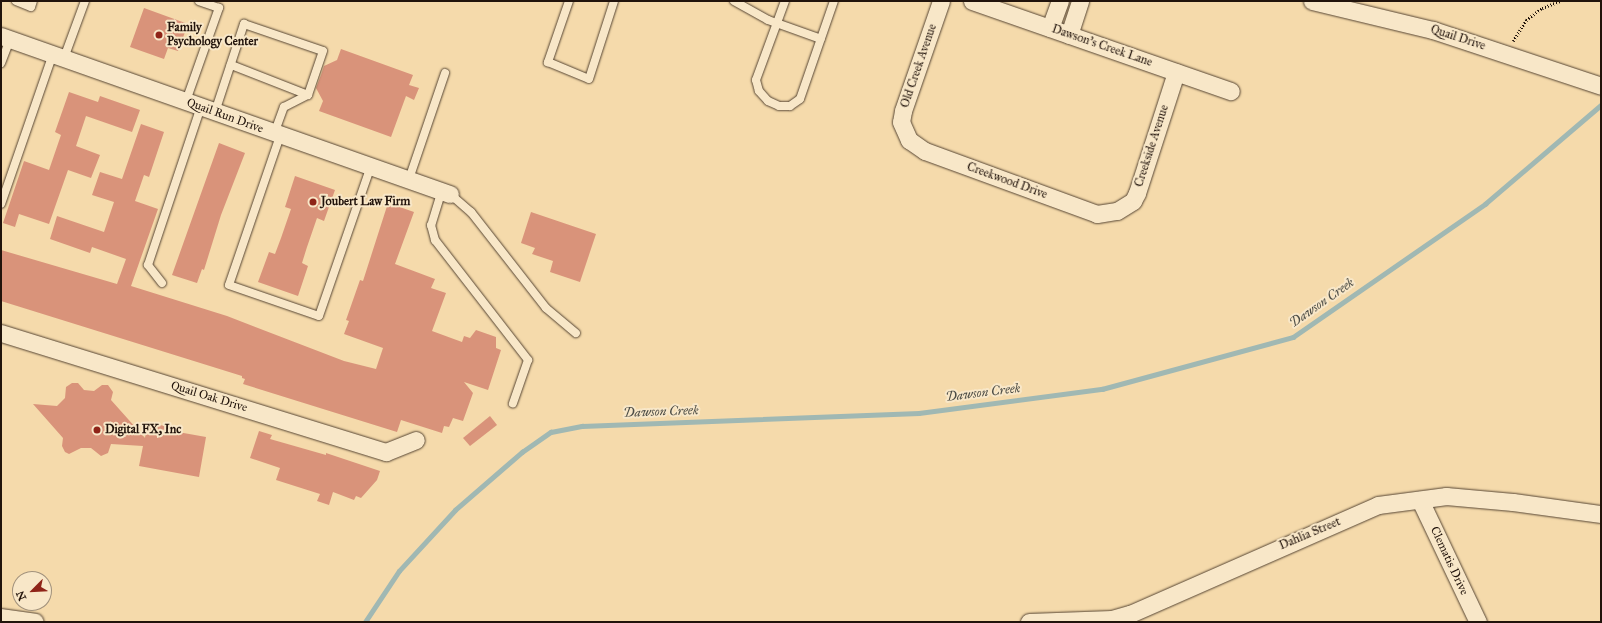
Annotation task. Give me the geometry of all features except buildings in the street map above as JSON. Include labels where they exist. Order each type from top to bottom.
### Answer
[{"type":"street","name":"Old Creek Avenue","points":[[903,131],[901,122],[903,111],[941,1]]},
{"type":"street","name":"Dawson's Creek Lane","points":[[972,1],[1231,91]]},
{"type":"street","points":[[1050,28],[1060,1]]},
{"type":"street","points":[[1069,35],[1080,1]]},
{"type":"street","name":"Quail Drive","points":[[1312,1],[1398,20],[1509,54],[1601,86]]},
{"type":"street","name":"Quail Run Drive","points":[[6,37],[277,135],[446,192]]},
{"type":"street","name":"Creekside Avenue","points":[[1117,211],[1133,200],[1138,193],[1176,72]]},
{"type":"street","name":"Creekwood Drive","points":[[903,131],[909,140],[925,151],[1097,214],[1117,211]]},
{"type":"street","name":"Quail Oak Drive","points":[[1,333],[386,452],[416,440]]},
{"type":"street","name":"Dahlia Street","points":[[1029,622],[1117,621],[1378,505],[1446,496],[1513,502],[1601,514]]},
{"type":"street","name":"Clematis Drive","points":[[1420,500],[1478,622]]},
{"type":"street","points":[[1,617],[35,622]]},
{"type":"lane","points":[[16,1],[31,7],[33,1]]},
{"type":"lane","points":[[1,204],[59,56],[85,1]]},
{"type":"lane","points":[[162,283],[148,265],[201,107],[219,8],[199,1]]},
{"type":"lane","points":[[569,1],[548,62],[589,79],[614,1]]},
{"type":"lane","points":[[734,1],[777,23],[821,39]]},
{"type":"lane","points":[[785,1],[756,80],[759,91],[768,101],[778,106],[790,106],[800,99],[834,1]]},
{"type":"lane","points":[[201,107],[231,65],[244,24],[323,51],[308,95],[284,108],[277,135],[229,285],[319,316],[371,166]]},
{"type":"lane","points":[[1,64],[6,37]]},
{"type":"lane","points":[[231,65],[308,95]]},
{"type":"lane","points":[[409,179],[446,73]]},
{"type":"lane","points":[[513,403],[528,360],[435,240],[431,225],[446,192],[471,212],[546,308],[576,333]]},
{"type":"path","points":[[1509,54],[1518,29],[1526,20],[1542,8],[1560,1]]},
{"type":"waterway","name":"Dawson Creek","points":[[365,622],[399,571],[455,510],[522,452],[551,432],[582,426],[919,413],[1102,389],[1293,337],[1485,204],[1601,105]]},
{"type":"place","name":"Family Psychology Center","points":[[159,35]]},
{"type":"place","name":"Joubert Law Firm","points":[[313,202]]},
{"type":"place","name":"Digital FX, Inc","points":[[97,430]]}]
